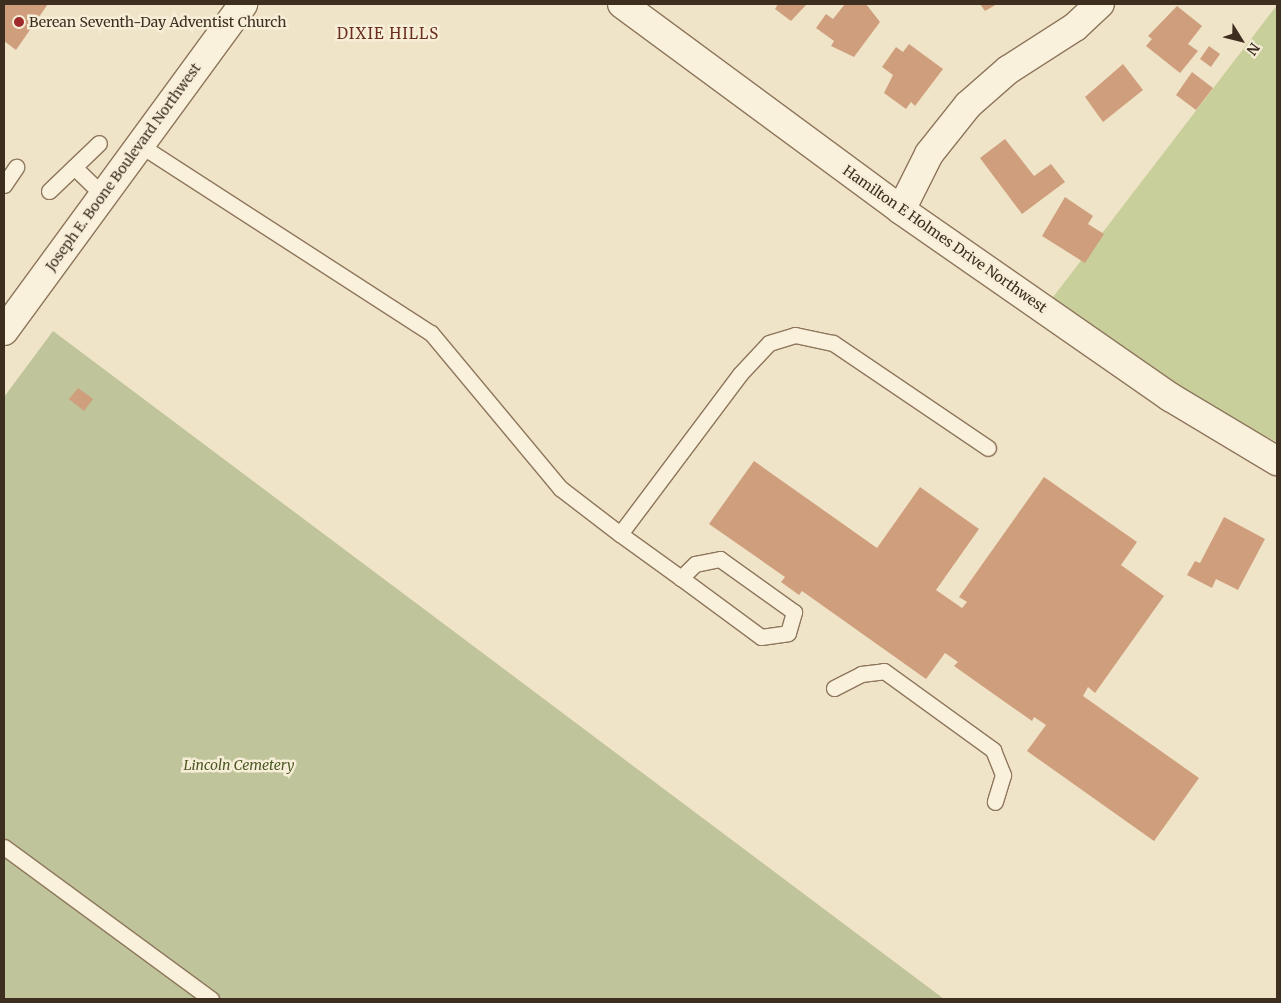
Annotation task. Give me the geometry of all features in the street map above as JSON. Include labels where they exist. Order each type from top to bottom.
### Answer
[{"type":"main road","name":"Joseph E. Boone Boulevard Northwest","points":[[5,326],[243,4]]},
{"type":"main road","name":"Hamilton E Holmes Drive Northwest","points":[[622,4],[902,210],[1170,397],[1277,461]]},
{"type":"main road","points":[[902,210],[929,154],[968,105],[1008,70],[1075,27],[1100,4]]},
{"type":"lane","points":[[49,191],[99,143]]},
{"type":"lane","points":[[140,145],[430,333],[560,488],[620,534],[761,637],[788,634],[794,612],[720,559],[695,564],[681,578]]},
{"type":"lane","points":[[4,185],[16,167]]},
{"type":"lane","points":[[74,167],[103,195]]},
{"type":"lane","points":[[620,534],[740,374],[769,343],[795,335],[833,343],[988,448]]},
{"type":"lane","points":[[834,688],[860,674],[884,671],[993,750],[1003,775],[995,802]]},
{"type":"lane","points":[[4,847],[211,999]]},
{"type":"green space","points":[[1277,5],[1277,442],[1037,318]]},
{"type":"green space","name":"Lincoln Cemetery","points":[[53,331],[944,999],[4,999],[4,397]]},
{"type":"building","name":"Berean Seventh-Day Adventist Church","points":[[4,4],[48,4],[16,50],[4,41]]},
{"type":"building","points":[[778,4],[807,4],[791,21],[775,9]]},
{"type":"building","points":[[845,4],[866,4],[880,22],[854,57],[831,46],[834,41],[816,28],[826,14],[833,19]]},
{"type":"building","points":[[980,4],[997,4],[985,11]]},
{"type":"building","points":[[1177,6],[1202,26],[1188,44],[1198,51],[1180,73],[1146,46],[1152,39],[1148,36]]},
{"type":"building","points":[[909,44],[943,69],[915,106],[911,102],[906,109],[884,93],[893,75],[882,67],[896,47],[903,52]]},
{"type":"building","points":[[1209,46],[1220,54],[1211,67],[1200,59]]},
{"type":"building","points":[[1123,64],[1143,90],[1103,122],[1085,97]]},
{"type":"building","points":[[1192,72],[1213,88],[1196,110],[1176,95]]},
{"type":"building","points":[[1005,139],[1034,176],[1051,164],[1065,182],[1022,214],[980,158]]},
{"type":"building","points":[[1065,197],[1093,216],[1088,224],[1104,234],[1085,263],[1042,236]]},
{"type":"building","points":[[78,388],[93,399],[84,411],[69,399]]},
{"type":"building","points":[[754,461],[877,548],[920,487],[979,529],[936,590],[962,608],[967,602],[959,597],[1044,477],[1137,542],[1121,565],[1164,596],[1095,693],[1088,687],[1083,696],[1199,778],[1154,841],[1027,751],[1046,725],[1034,717],[1032,721],[954,666],[958,662],[945,653],[926,679],[802,591],[799,595],[781,582],[785,577],[709,524]]},
{"type":"building","points":[[1224,517],[1265,539],[1238,590],[1216,579],[1212,588],[1187,575],[1195,561],[1200,563]]},
{"type":"place","name":"Berean Seventh-Day Adventist Church","points":[[19,22]]},
{"type":"district","name":"DIXIE HILLS","points":[[388,34]]}]
